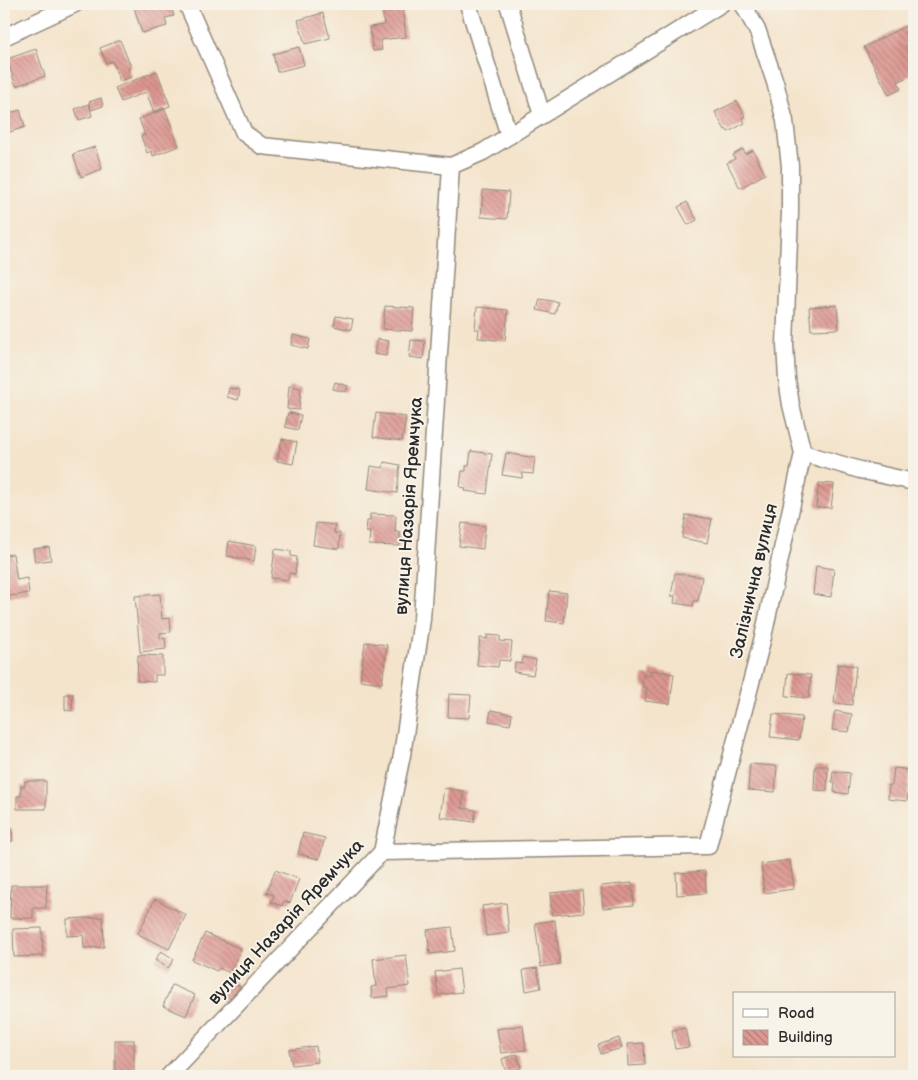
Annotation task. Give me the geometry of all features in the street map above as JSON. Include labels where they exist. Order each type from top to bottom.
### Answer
[{"type":"street","points":[[4,37],[75,4]]},
{"type":"street","points":[[187,4],[244,133],[262,146],[451,166],[483,152],[721,4]]},
{"type":"street","points":[[468,4],[509,136]]},
{"type":"street","points":[[508,4],[542,115]]},
{"type":"street","name":"Залізнична вулиця","points":[[382,852],[708,846],[764,637],[803,453],[791,405],[785,345],[790,166],[785,121],[776,82],[758,32],[744,4]]},
{"type":"street","name":"вулиця Назарія Яремчука","points":[[168,1076],[382,852],[402,755],[422,619],[451,166]]},
{"type":"street","points":[[803,453],[860,470],[914,482]]},
{"type":"building","points":[[133,4],[170,4],[174,16],[165,18],[167,26],[142,33]]},
{"type":"building","points":[[402,5],[406,37],[380,40],[382,50],[373,51],[369,27],[384,25],[382,7]]},
{"type":"building","points":[[323,13],[330,38],[305,44],[298,20]]},
{"type":"building","points":[[905,26],[912,40],[905,44],[914,61],[914,73],[898,82],[901,89],[889,95],[864,47]]},
{"type":"building","points":[[120,40],[131,67],[128,68],[131,77],[120,81],[112,61],[106,63],[100,48]]},
{"type":"building","points":[[299,47],[304,65],[277,72],[273,54]]},
{"type":"building","points":[[36,49],[45,76],[16,86],[7,59]]},
{"type":"building","points":[[157,71],[170,106],[154,112],[146,92],[121,102],[115,88]]},
{"type":"building","points":[[101,98],[103,106],[91,110],[89,102]]},
{"type":"building","points":[[737,101],[745,116],[742,118],[745,123],[728,132],[715,112]]},
{"type":"building","points":[[89,104],[92,116],[79,120],[75,109]]},
{"type":"building","points":[[165,109],[179,146],[153,156],[152,151],[147,153],[141,136],[145,135],[139,119]]},
{"type":"building","points":[[20,110],[25,127],[4,134],[4,115]]},
{"type":"building","points":[[95,147],[102,169],[81,177],[73,154]]},
{"type":"building","points":[[743,149],[745,154],[753,150],[765,174],[740,188],[727,163],[735,159],[733,155]]},
{"type":"building","points":[[483,190],[509,192],[507,219],[481,217]]},
{"type":"building","points":[[687,202],[697,220],[688,225],[678,207]]},
{"type":"building","points":[[540,299],[558,302],[555,314],[537,310]]},
{"type":"building","points":[[837,305],[839,329],[811,330],[809,307]]},
{"type":"building","points":[[385,306],[414,308],[412,331],[383,329]]},
{"type":"building","points":[[477,307],[508,310],[505,341],[478,338],[479,329],[475,329]]},
{"type":"building","points":[[336,316],[353,319],[351,330],[334,326]]},
{"type":"building","points":[[293,335],[310,339],[308,349],[291,345]]},
{"type":"building","points":[[377,339],[389,341],[386,356],[374,354]]},
{"type":"building","points":[[411,340],[425,341],[423,359],[409,357]]},
{"type":"building","points":[[335,382],[348,386],[346,392],[333,389]]},
{"type":"building","points":[[289,386],[301,388],[299,410],[287,409]]},
{"type":"building","points":[[229,388],[240,390],[238,400],[227,397]]},
{"type":"building","points":[[288,413],[301,415],[298,430],[285,427]]},
{"type":"building","points":[[376,413],[406,417],[402,441],[373,437]]},
{"type":"building","points":[[282,439],[297,442],[293,464],[277,461]]},
{"type":"building","points":[[471,451],[492,454],[487,494],[465,491],[466,488],[460,487],[462,471],[466,471],[466,466],[469,466]]},
{"type":"building","points":[[506,453],[535,458],[533,474],[523,473],[522,478],[502,475]]},
{"type":"building","points":[[384,462],[400,465],[397,493],[368,489],[371,466],[383,468]]},
{"type":"building","points":[[819,483],[834,484],[831,508],[816,507]]},
{"type":"building","points":[[4,507],[6,507],[9,533],[4,534]]},
{"type":"building","points":[[370,514],[396,515],[395,532],[400,532],[400,546],[369,545],[370,532],[366,532],[367,521],[370,521]]},
{"type":"building","points":[[686,515],[712,519],[707,543],[682,538]]},
{"type":"building","points":[[316,523],[335,525],[334,533],[340,533],[339,549],[313,545]]},
{"type":"building","points":[[462,523],[485,526],[483,549],[459,546]]},
{"type":"building","points":[[229,541],[256,546],[254,561],[227,556]]},
{"type":"building","points":[[49,547],[51,560],[35,562],[33,549]]},
{"type":"building","points":[[275,549],[291,551],[291,556],[297,557],[295,574],[289,573],[288,580],[271,578]]},
{"type":"building","points":[[13,554],[17,580],[27,578],[29,593],[4,597],[4,555]]},
{"type":"building","points":[[816,566],[834,569],[831,597],[813,594]]},
{"type":"building","points":[[675,573],[702,577],[698,601],[694,601],[693,606],[674,603],[675,596],[671,596]]},
{"type":"building","points":[[549,591],[567,593],[564,623],[546,621]]},
{"type":"building","points":[[160,594],[162,619],[170,618],[171,632],[160,633],[160,639],[165,638],[166,649],[140,652],[135,596]]},
{"type":"building","points":[[487,635],[500,636],[500,641],[512,642],[510,661],[499,660],[498,667],[477,665],[480,638],[487,639]]},
{"type":"building","points":[[365,642],[387,645],[382,683],[360,680]]},
{"type":"building","points":[[138,655],[163,656],[163,675],[155,675],[155,682],[137,681]]},
{"type":"building","points":[[523,657],[536,660],[533,675],[514,672],[515,663],[522,664]]},
{"type":"building","points":[[838,664],[856,666],[852,705],[834,703]]},
{"type":"building","points":[[651,670],[674,674],[670,704],[645,701],[647,688],[642,687],[643,675],[650,676]]},
{"type":"building","points":[[788,673],[811,675],[809,698],[786,696]]},
{"type":"building","points":[[65,694],[73,694],[72,711],[65,710]]},
{"type":"building","points":[[449,694],[471,695],[469,718],[448,717]]},
{"type":"building","points":[[491,710],[512,714],[510,725],[489,721]]},
{"type":"building","points":[[835,711],[852,714],[849,732],[832,730]]},
{"type":"building","points":[[773,714],[802,717],[799,740],[770,737]]},
{"type":"building","points":[[750,764],[777,766],[775,792],[748,790]]},
{"type":"building","points":[[815,766],[828,766],[827,791],[814,790]]},
{"type":"building","points":[[894,768],[911,770],[907,801],[888,799],[889,785],[892,785]]},
{"type":"building","points":[[833,771],[850,773],[848,794],[834,792],[835,782],[832,782]]},
{"type":"building","points":[[25,781],[46,781],[46,809],[17,809],[17,796],[21,796],[21,786],[25,786]]},
{"type":"building","points":[[444,788],[464,791],[462,808],[476,810],[474,822],[440,817]]},
{"type":"building","points":[[12,829],[13,841],[4,842],[4,830]]},
{"type":"building","points":[[303,833],[325,838],[319,859],[298,854]]},
{"type":"building","points":[[790,860],[794,889],[764,893],[761,864]]},
{"type":"building","points":[[275,870],[299,879],[290,903],[284,901],[282,906],[271,902],[274,895],[267,893]]},
{"type":"building","points":[[705,871],[706,893],[677,895],[676,873]]},
{"type":"building","points":[[632,883],[634,905],[603,908],[601,886]]},
{"type":"building","points":[[11,885],[47,885],[46,908],[33,908],[33,918],[10,918]]},
{"type":"building","points":[[582,890],[584,912],[552,915],[550,893]]},
{"type":"building","points":[[155,899],[186,915],[169,949],[138,934]]},
{"type":"building","points":[[506,903],[509,933],[486,936],[482,906]]},
{"type":"building","points":[[103,917],[104,947],[84,948],[83,935],[67,936],[67,919]]},
{"type":"building","points":[[555,920],[560,964],[541,967],[535,923]]},
{"type":"building","points":[[452,927],[455,951],[430,954],[427,930]]},
{"type":"building","points":[[42,928],[43,956],[14,957],[13,929]]},
{"type":"building","points":[[205,933],[241,949],[230,973],[219,968],[217,971],[192,960]]},
{"type":"building","points":[[161,951],[174,959],[168,968],[155,960]]},
{"type":"building","points":[[406,955],[410,986],[388,989],[389,996],[372,998],[371,987],[376,986],[373,959]]},
{"type":"building","points":[[537,968],[541,988],[526,991],[523,970]]},
{"type":"building","points":[[459,969],[462,992],[438,995],[435,972]]},
{"type":"building","points":[[231,980],[240,987],[228,1002],[220,995]]},
{"type":"building","points":[[172,985],[195,995],[186,1016],[163,1006]]},
{"type":"building","points":[[523,1025],[526,1050],[501,1053],[497,1029]]},
{"type":"building","points":[[685,1028],[689,1047],[675,1049],[672,1030]]},
{"type":"building","points":[[619,1038],[622,1048],[601,1054],[598,1045]]},
{"type":"building","points":[[115,1040],[134,1040],[134,1074],[115,1074]]},
{"type":"building","points":[[644,1043],[645,1065],[628,1066],[627,1044]]},
{"type":"building","points":[[316,1046],[318,1062],[292,1065],[289,1050]]},
{"type":"building","points":[[517,1054],[521,1068],[506,1072],[502,1059]]}]
